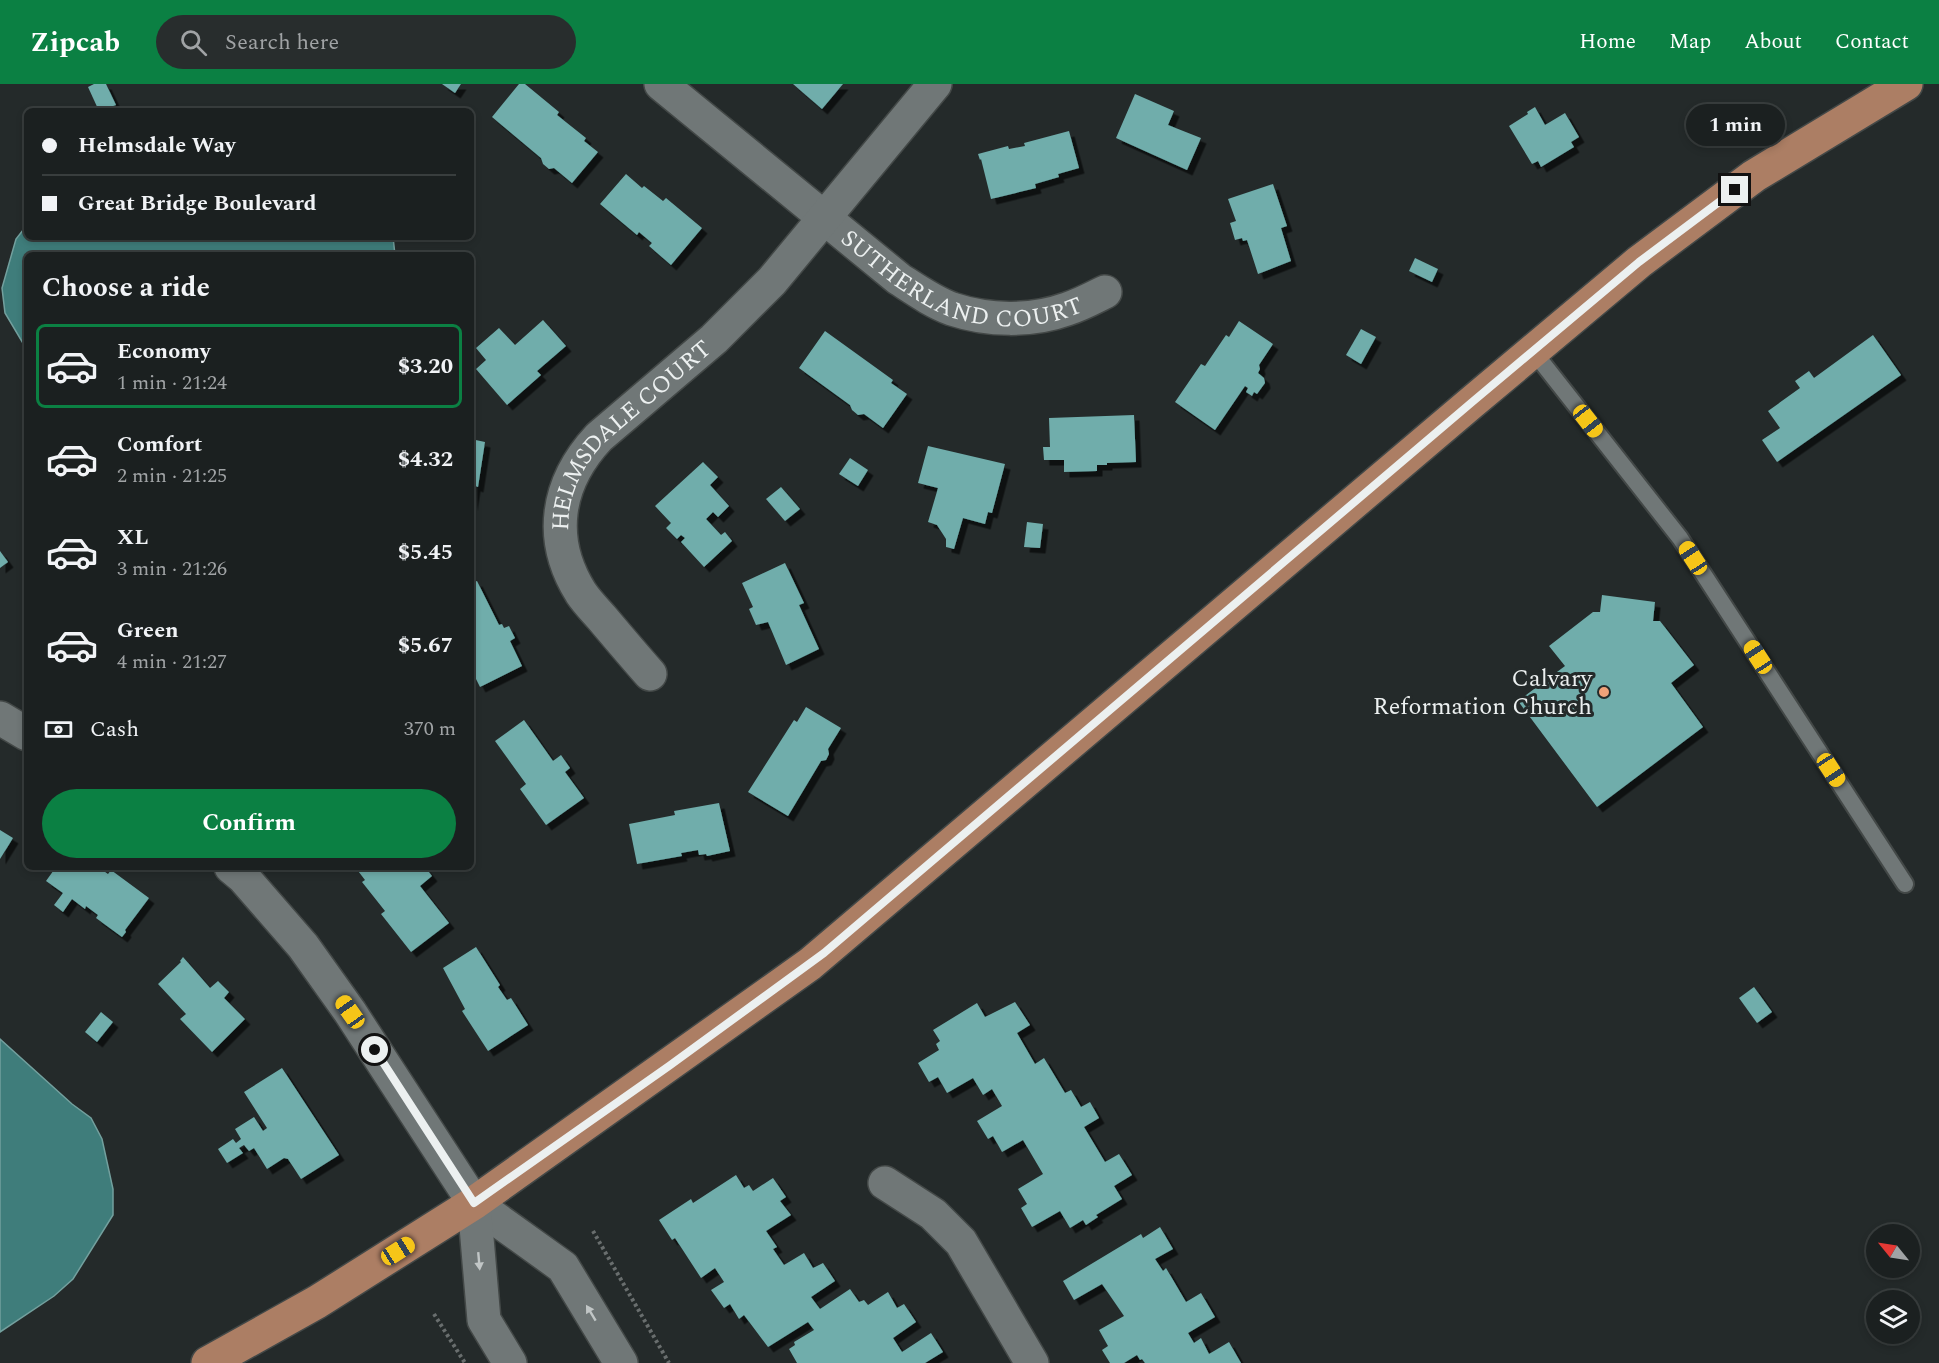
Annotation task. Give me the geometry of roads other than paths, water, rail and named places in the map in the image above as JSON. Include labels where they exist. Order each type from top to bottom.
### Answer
[{"type":"main road","points":[[208,1363],[317,1302],[474,1203],[810,964],[1639,262],[1754,177],[1906,84]]},
{"type":"street","name":"SUTHERLAND COURT","points":[[661,84],[899,279],[932,300],[953,309],[997,318],[1024,319],[1067,309],[1105,292]]},
{"type":"street","name":"HELMSDALE COURT","points":[[650,674],[581,594],[564,558],[560,533],[562,502],[569,478],[599,437],[714,339],[772,281],[935,84]]},
{"type":"street","points":[[0,718],[24,732]]},
{"type":"street","points":[[235,870],[303,946],[350,1012],[474,1203],[563,1267],[621,1363]]},
{"type":"street","points":[[885,1183],[933,1214],[961,1242],[1032,1363]]},
{"type":"street","points":[[474,1203],[484,1320],[510,1363]]},
{"type":"lane","points":[[1533,351],[1680,538],[1905,884]]},
{"type":"water","points":[[24,229],[24,240],[393,240],[395,252],[24,252],[24,345],[5,313],[2,288],[16,239]]},
{"type":"water","points":[[0,1039],[72,1104],[91,1118],[102,1139],[113,1189],[113,1215],[73,1279],[54,1296],[0,1332]]},
{"type":"place","name":"Calvary Reformation Church","points":[[1604,692]]}]
